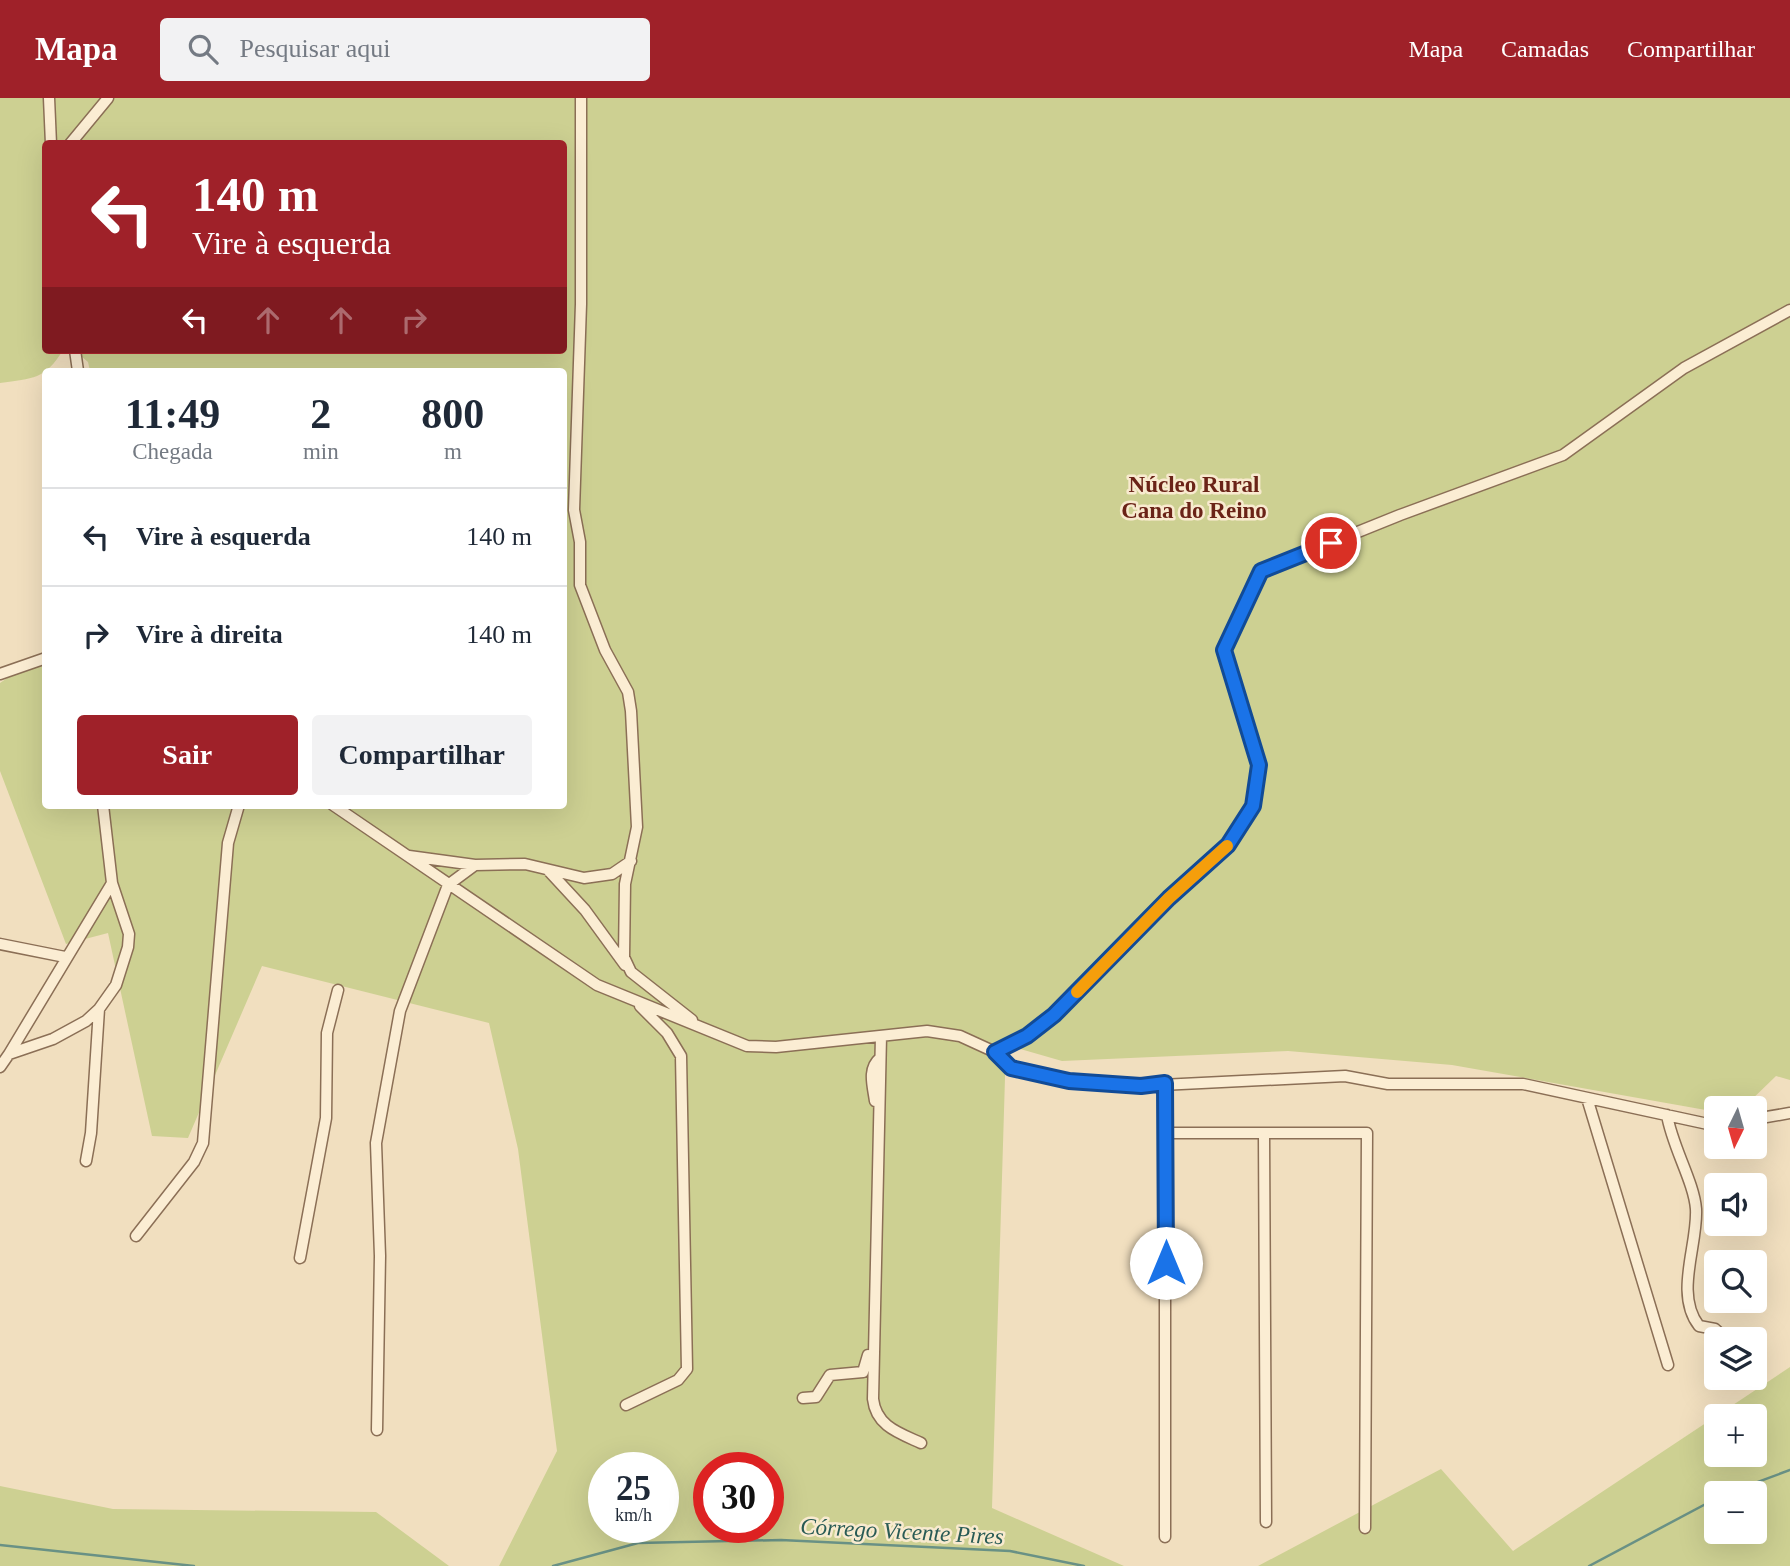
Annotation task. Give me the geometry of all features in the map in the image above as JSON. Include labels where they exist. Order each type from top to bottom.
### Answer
[{"type":"street","points":[[49,98],[51,140]]},
{"type":"street","points":[[73,140],[108,98]]},
{"type":"street","points":[[581,98],[581,304],[574,510],[580,542],[580,585],[604,650],[628,692],[637,827],[625,884],[624,957],[631,972]]},
{"type":"street","points":[[995,1052],[1027,1036],[1054,1015],[1169,898],[1228,845],[1253,806],[1259,765],[1224,650],[1261,571],[1399,514],[1563,455],[1684,368],[1790,310]]},
{"type":"street","points":[[0,674],[42,659]]},
{"type":"street","points":[[9,1054],[53,1039],[86,1021],[99,1009],[116,985],[128,947],[129,934],[112,883],[103,809]]},
{"type":"street","points":[[136,1236],[194,1162],[203,1143],[228,843],[238,809]]},
{"type":"street","points":[[339,809],[597,985],[638,1004],[696,1023],[747,1046],[776,1047],[943,1032],[995,1052],[1011,1068],[1069,1081],[1141,1086],[1345,1076],[1388,1084],[1524,1084],[1704,1123]]},
{"type":"street","points":[[406,856],[475,865],[525,863],[568,876],[600,877],[612,874],[631,861]]},
{"type":"street","points":[[377,1430],[380,1256],[376,1143],[400,1012],[448,885],[475,865]]},
{"type":"street","points":[[548,870],[585,910],[614,953],[631,972],[696,1023]]},
{"type":"street","points":[[0,1067],[112,883]]},
{"type":"street","points":[[0,944],[65,957]]},
{"type":"street","points":[[300,1258],[326,1118],[327,1033],[338,990]]},
{"type":"street","points":[[626,1405],[678,1380],[687,1369],[681,1056],[667,1032],[638,1004]]},
{"type":"street","points":[[86,1161],[91,1133],[99,1009]]},
{"type":"street","points":[[881,1036],[873,1399],[875,1413],[884,1424],[921,1443]]},
{"type":"street","points":[[803,1398],[816,1397],[830,1375],[857,1374],[867,1365],[875,1104],[871,1074],[875,1062],[880,1058]]},
{"type":"street","points":[[1165,1083],[1165,1537]]},
{"type":"street","points":[[1587,1098],[1668,1365]]},
{"type":"street","points":[[1768,1117],[1790,1113]]},
{"type":"street","points":[[1667,1115],[1671,1135],[1695,1204],[1689,1303],[1699,1326],[1704,1327]]},
{"type":"street","points":[[1165,1133],[1367,1133],[1365,1528]]},
{"type":"street","points":[[1264,1134],[1266,1522]]},
{"type":"green space","points":[[0,98],[1790,98],[1790,1080],[1776,1076],[1755,1096],[1704,1096],[1704,1110],[1452,1065],[1288,1051],[1062,1061],[1006,1045],[992,1508],[1124,1566],[499,1566],[557,1451],[518,1149],[489,1023],[262,966],[188,1138],[152,1136],[108,933],[66,944],[0,771],[0,683],[42,654],[42,809],[567,809],[567,368],[89,368],[88,362],[79,354],[567,354],[567,140],[42,140],[42,354],[60,354],[50,367],[42,368],[42,373],[0,383]]},
{"type":"green space","points":[[1790,1367],[1790,1566],[1258,1566],[1441,1469],[1513,1551],[1704,1424],[1704,1467],[1767,1467],[1767,1404],[1734,1404],[1755,1390],[1767,1390],[1767,1382]]},
{"type":"green space","points":[[0,1486],[113,1509],[376,1512],[449,1566],[0,1566]]},
{"type":"waterway","name":"Córrego Vicente Pires","points":[[1760,1481],[1790,1470]]},
{"type":"waterway","name":"Córrego Vicente Pires","points":[[1589,1566],[1704,1505]]},
{"type":"waterway","name":"Córrego Vicente Pires","points":[[553,1566],[638,1543],[781,1540],[1010,1551],[1084,1566]]},
{"type":"waterway","name":"Córrego Vicente Pires","points":[[0,1545],[194,1566]]},
{"type":"slow traffic","points":[[1077,992],[1169,898],[1227,846]]},
{"type":"district","name":"Núcleo Rural Cana do Reino","points":[[1194,497]]},
{"type":"route","points":[[1166,1263],[1165,1083],[1141,1086],[1069,1081],[1011,1068],[995,1052],[1027,1036],[1054,1015],[1169,898],[1228,845],[1253,806],[1259,765],[1224,650],[1261,571],[1331,543]]}]
